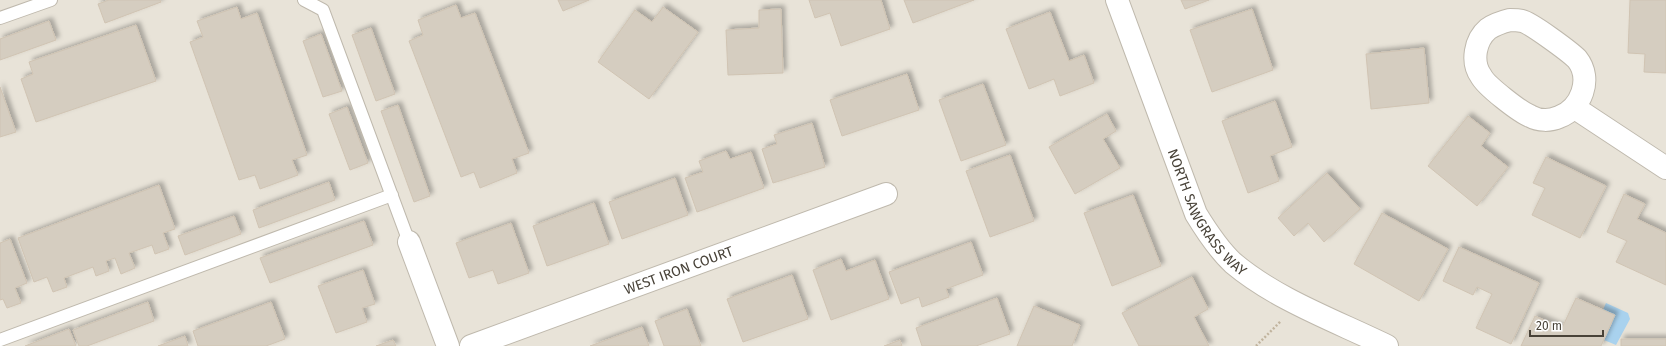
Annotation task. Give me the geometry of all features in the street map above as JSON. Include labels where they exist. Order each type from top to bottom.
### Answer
[{"type":"street","name":"NORTH SAWGRASS WAY","points":[[1117,0],[1196,214],[1211,238],[1233,262],[1272,290],[1387,346]]},
{"type":"street","points":[[1510,20],[1523,21],[1535,26],[1577,60],[1583,71],[1584,84],[1581,96],[1575,108],[1554,120],[1541,120],[1530,116],[1487,85],[1479,75],[1476,63],[1476,51],[1480,40],[1487,30],[1498,23],[1510,20]]},
{"type":"street","points":[[1575,108],[1666,168]]},
{"type":"street","name":"WEST IRON COURT","points":[[471,346],[886,194]]},
{"type":"street","points":[[409,242],[448,346]]},
{"type":"lane","points":[[0,18],[51,0]]},
{"type":"lane","points":[[304,0],[323,10],[409,242]]},
{"type":"lane","points":[[0,340],[392,194]]},
{"type":"path","points":[[1256,346],[1298,303]]},
{"type":"shaded area","points":[[0,0],[1666,0],[1666,346],[0,346]]},
{"type":"water","points":[[1606,303],[1628,313],[1630,319],[1616,345],[1604,340],[1612,323],[1611,316],[1602,312]]},
{"type":"building","points":[[109,0],[160,0],[161,2],[105,23],[98,4]]},
{"type":"building","points":[[558,0],[589,0],[563,11]]},
{"type":"building","points":[[809,0],[881,0],[890,29],[841,46],[830,13],[815,18]]},
{"type":"building","points":[[904,0],[974,0],[913,23]]},
{"type":"building","points":[[1181,0],[1209,0],[1185,9]]},
{"type":"building","points":[[1630,0],[1666,0],[1666,73],[1644,72],[1645,54],[1628,53]]},
{"type":"building","points":[[456,5],[461,18],[475,13],[529,153],[512,159],[517,173],[480,188],[474,172],[461,177],[409,41],[423,35],[418,20]]},
{"type":"building","points":[[237,7],[241,19],[257,13],[307,155],[292,160],[298,175],[260,189],[255,175],[239,180],[190,42],[203,37],[197,21]]},
{"type":"building","points":[[663,7],[698,32],[649,99],[598,62],[635,10],[652,22]]},
{"type":"building","points":[[781,9],[783,73],[728,75],[726,30],[759,28],[759,10]]},
{"type":"building","points":[[1252,9],[1273,70],[1212,92],[1190,30]]},
{"type":"building","points":[[1050,12],[1069,61],[1084,55],[1094,83],[1060,96],[1054,79],[1029,89],[1006,29]]},
{"type":"building","points":[[49,21],[56,40],[0,60],[0,39]]},
{"type":"building","points":[[136,25],[156,81],[36,122],[21,79],[33,74],[29,62]]},
{"type":"building","points":[[371,28],[395,94],[376,101],[352,35]]},
{"type":"building","points":[[321,34],[342,91],[323,97],[303,41]]},
{"type":"building","points":[[1424,48],[1429,103],[1371,109],[1366,54]]},
{"type":"building","points":[[907,74],[919,110],[842,136],[830,100]]},
{"type":"building","points":[[983,84],[1006,145],[961,161],[939,100]]},
{"type":"building","points":[[0,87],[16,132],[0,137]]},
{"type":"building","points":[[1275,101],[1292,147],[1270,156],[1279,181],[1248,193],[1222,121]]},
{"type":"building","points":[[398,105],[430,196],[414,202],[381,111]]},
{"type":"building","points":[[347,107],[368,163],[350,170],[329,114]]},
{"type":"building","points":[[1107,114],[1116,131],[1103,139],[1120,168],[1075,194],[1049,147]]},
{"type":"building","points":[[1468,116],[1490,133],[1481,146],[1508,167],[1477,206],[1428,166]]},
{"type":"building","points":[[812,123],[825,167],[773,183],[762,149],[777,144],[774,135]]},
{"type":"building","points":[[726,151],[730,159],[751,152],[764,188],[697,212],[685,178],[703,172],[699,161]]},
{"type":"building","points":[[1010,155],[1034,221],[990,237],[966,171]]},
{"type":"building","points":[[1546,157],[1606,186],[1580,238],[1532,215],[1545,188],[1533,183]]},
{"type":"building","points":[[1327,173],[1360,209],[1324,242],[1308,223],[1294,236],[1278,218]]},
{"type":"building","points":[[675,178],[688,215],[622,239],[609,202]]},
{"type":"building","points":[[329,182],[335,200],[259,228],[253,210]]},
{"type":"building","points":[[159,185],[175,229],[163,233],[169,249],[155,254],[152,245],[129,253],[135,268],[121,274],[115,258],[106,261],[109,271],[96,276],[93,267],[64,278],[67,287],[53,292],[47,277],[34,282],[18,238]]},
{"type":"building","points":[[1624,194],[1645,204],[1637,219],[1666,233],[1666,285],[1616,262],[1627,241],[1607,232]]},
{"type":"building","points":[[1133,195],[1161,266],[1112,286],[1084,213]]},
{"type":"building","points":[[594,203],[609,244],[547,266],[533,226]]},
{"type":"building","points":[[1382,213],[1448,249],[1419,301],[1354,264]]},
{"type":"building","points":[[234,216],[241,234],[185,255],[178,236]]},
{"type":"building","points":[[364,221],[373,245],[270,283],[260,258]]},
{"type":"building","points":[[511,223],[529,273],[498,284],[493,270],[469,278],[456,243]]},
{"type":"building","points":[[10,239],[27,283],[15,288],[21,303],[7,308],[3,299],[0,300],[0,243]]},
{"type":"building","points":[[971,242],[983,275],[946,289],[949,297],[922,307],[919,297],[901,304],[889,272]]},
{"type":"building","points":[[1459,247],[1539,283],[1511,344],[1476,328],[1492,294],[1477,287],[1473,295],[1443,281]]},
{"type":"building","points":[[841,259],[846,271],[875,260],[889,299],[831,320],[813,270]]},
{"type":"building","points":[[363,270],[375,304],[362,308],[367,322],[336,333],[318,286]]},
{"type":"building","points":[[792,275],[808,319],[743,342],[727,299]]},
{"type":"building","points":[[1192,277],[1208,309],[1194,317],[1209,346],[1139,346],[1122,313]]},
{"type":"building","points":[[997,298],[1010,334],[976,346],[922,346],[916,328]]},
{"type":"building","points":[[1576,298],[1615,315],[1601,346],[1521,346],[1535,316],[1562,328]]},
{"type":"building","points":[[148,302],[154,321],[87,346],[79,346],[73,330]]},
{"type":"building","points":[[271,302],[285,339],[266,346],[198,346],[193,331]]},
{"type":"building","points":[[1034,306],[1080,325],[1072,346],[1017,346]]},
{"type":"building","points":[[687,309],[701,346],[664,346],[655,321]]},
{"type":"building","points":[[642,327],[649,346],[590,346]]},
{"type":"building","points":[[69,329],[76,346],[25,346]]},
{"type":"building","points":[[185,336],[188,346],[158,346]]},
{"type":"building","points":[[1621,339],[1666,339],[1666,346],[1621,346]]},
{"type":"building","points":[[393,340],[396,346],[376,346]]},
{"type":"building","points":[[900,340],[902,346],[884,346]]}]
